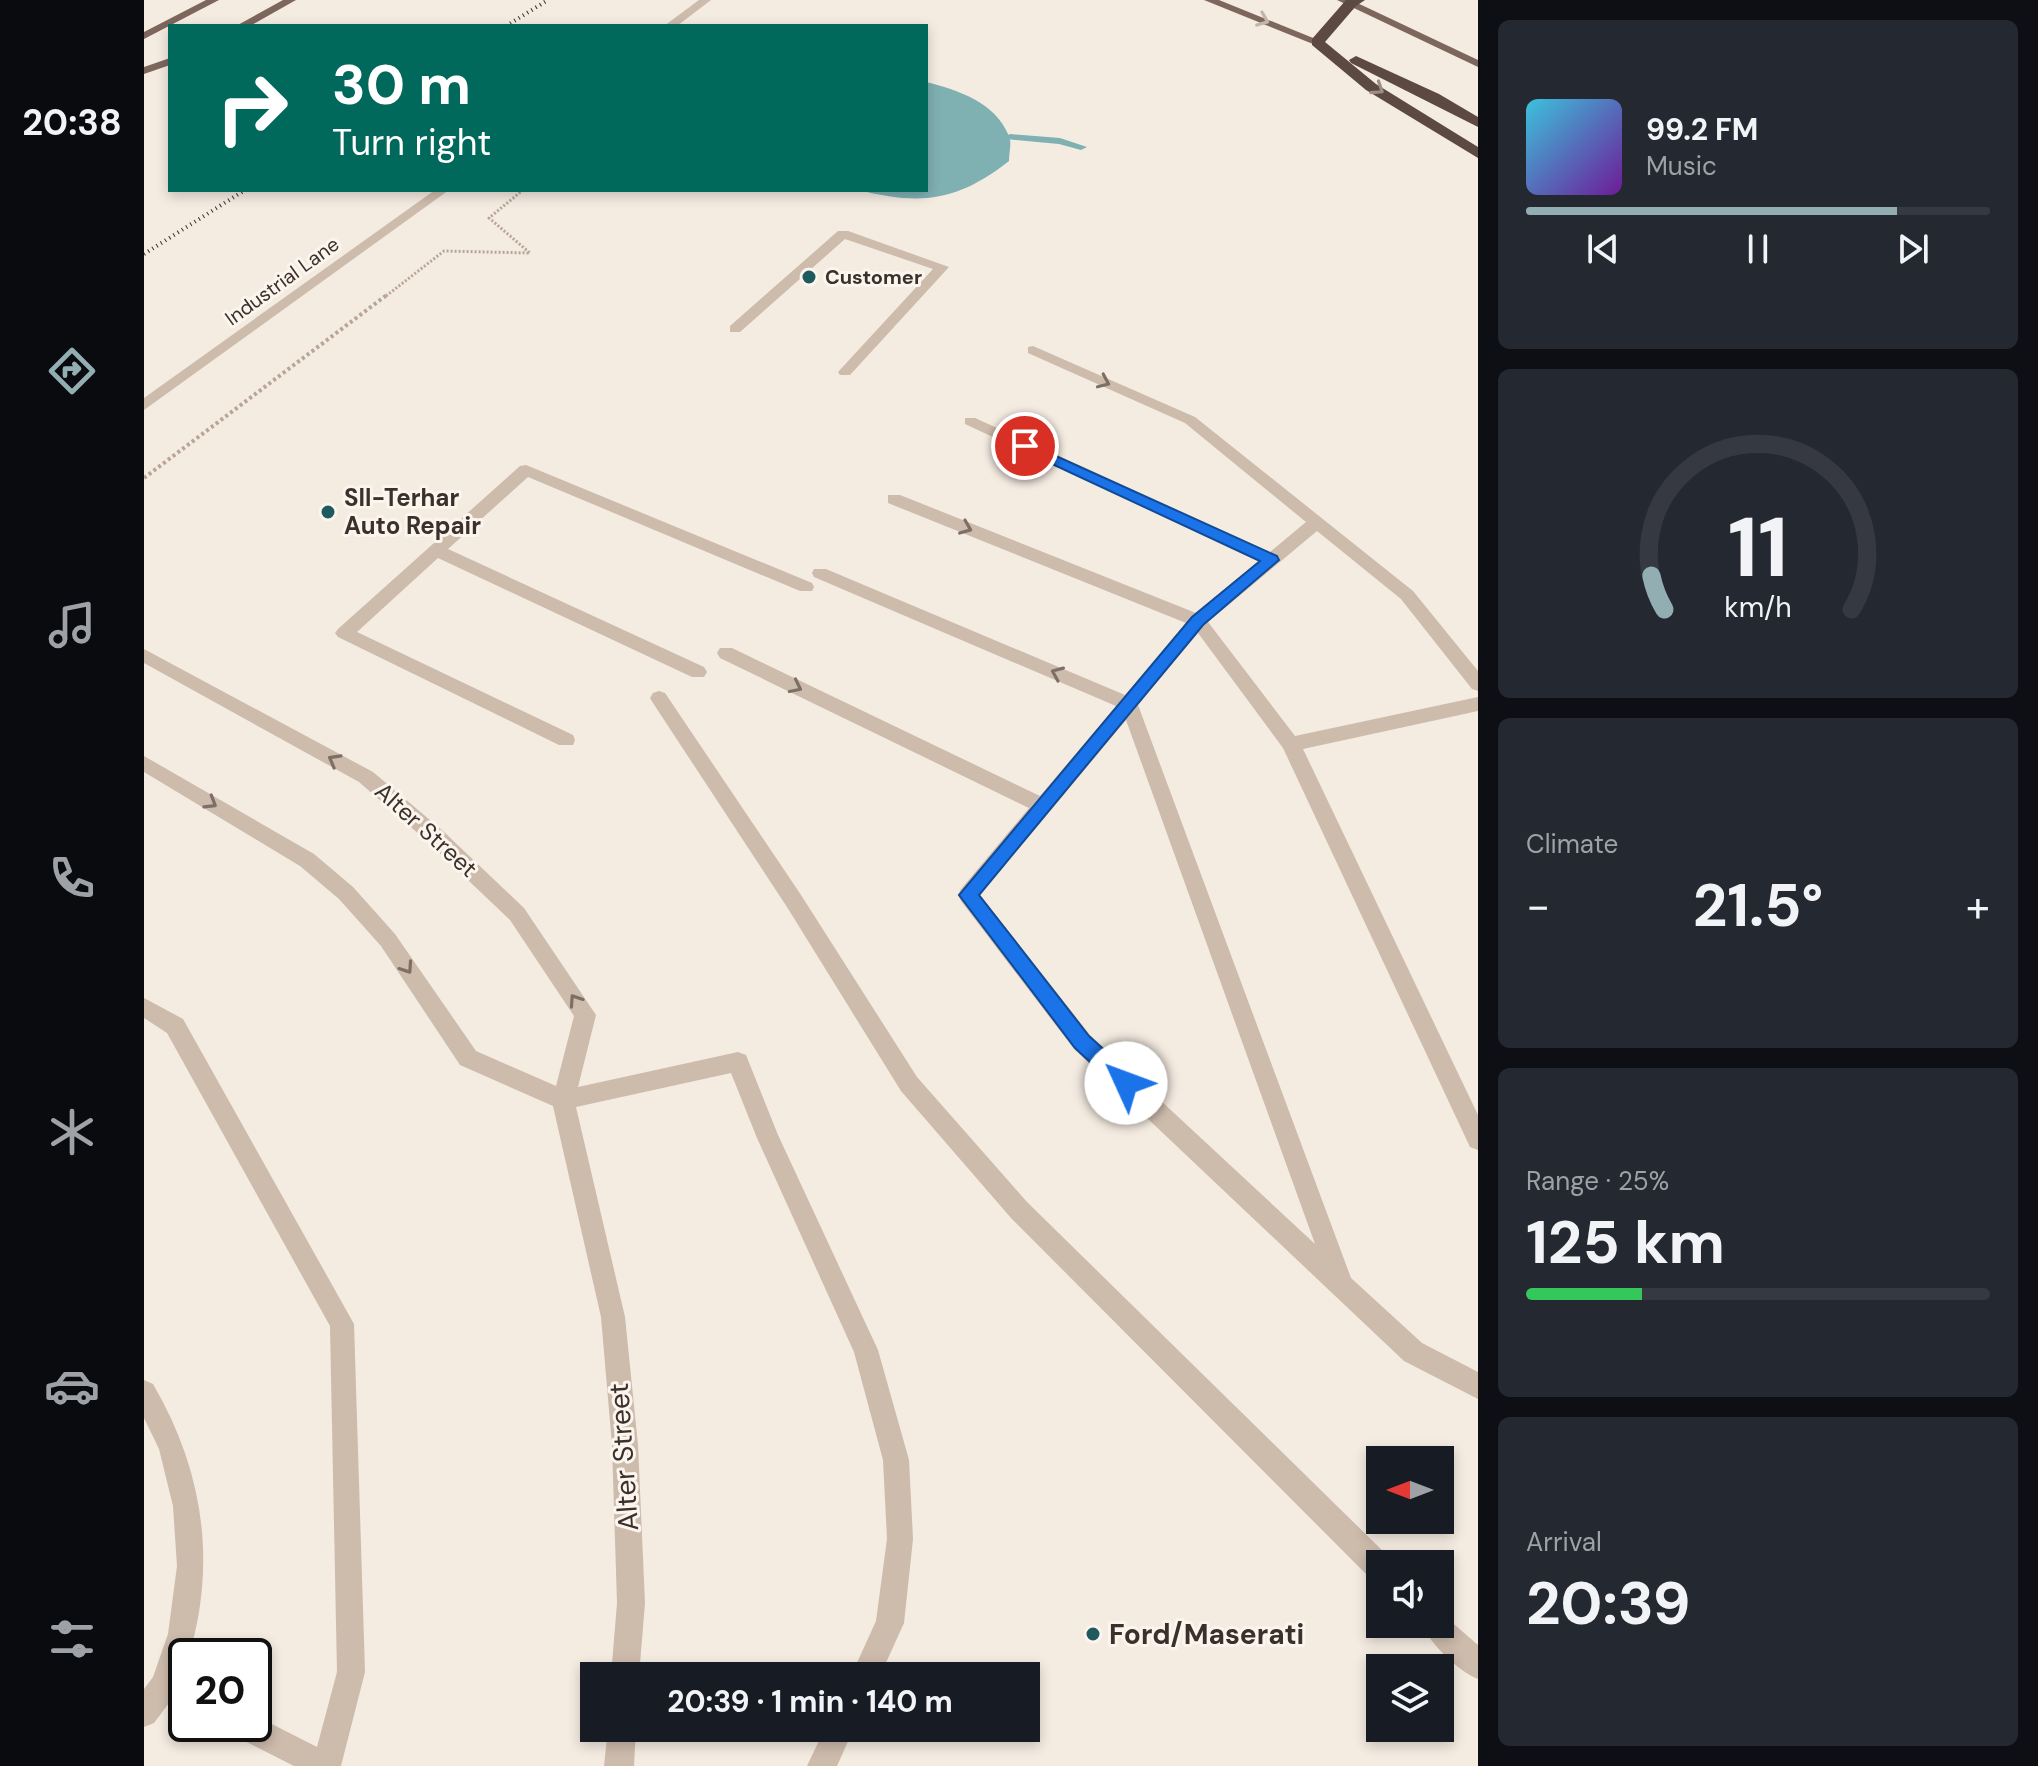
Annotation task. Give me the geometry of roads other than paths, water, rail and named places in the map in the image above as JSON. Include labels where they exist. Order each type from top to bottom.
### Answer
[{"type":"highway","points":[[1317,42],[1351,1]]},
{"type":"highway","points":[[1317,42],[1434,97],[1478,123]]},
{"type":"highway","points":[[1317,42],[1328,54],[1364,80],[1478,153]]},
{"type":"main road","points":[[144,36],[214,0]]},
{"type":"main road","points":[[246,24],[291,0]]},
{"type":"main road","points":[[1209,0],[1317,42]]},
{"type":"main road","points":[[1351,1],[1478,64]]},
{"type":"main road","points":[[144,71],[168,62]]},
{"type":"street","points":[[673,24],[706,0]]},
{"type":"street","name":"Industrial Lane","points":[[144,405],[440,192]]},
{"type":"street","points":[[735,329],[843,234],[942,267],[845,372]]},
{"type":"street","points":[[1033,350],[1190,420],[1407,595],[1478,684]]},
{"type":"street","points":[[970,421],[1272,560]]},
{"type":"street","points":[[566,740],[344,633],[526,470],[806,587]]},
{"type":"street","points":[[894,499],[1198,621],[1291,744],[1478,1139]]},
{"type":"street","points":[[1317,522],[1198,621],[968,895],[1082,1042],[1413,1352],[1478,1386]]},
{"type":"street","points":[[436,550],[698,672]]},
{"type":"street","points":[[820,573],[1129,704],[1343,1288]]},
{"type":"street","points":[[726,653],[1043,806]]},
{"type":"street","name":"Alter Street","points":[[144,655],[366,777],[436,837],[517,914],[585,1015],[563,1100],[613,1317],[625,1445],[631,1603],[626,1662]]},
{"type":"street","points":[[659,698],[794,901],[909,1084],[1019,1210],[1366,1554]]},
{"type":"street","points":[[1291,744],[1478,704]]},
{"type":"street","points":[[144,763],[307,860],[346,893],[388,940],[468,1058],[563,1100],[738,1062],[768,1138],[866,1350],[896,1460],[900,1539],[890,1623],[872,1662]]},
{"type":"street","points":[[144,1007],[175,1026],[342,1324],[351,1672],[325,1766],[272,1740]]},
{"type":"street","points":[[144,1393],[158,1415],[186,1491],[191,1565],[182,1638]]},
{"type":"street","points":[[1450,1638],[1478,1665]]},
{"type":"street","points":[[144,1713],[168,1696]]},
{"type":"street","points":[[619,1766],[621,1742]]},
{"type":"street","points":[[822,1766],[833,1742]]},
{"type":"water","points":[[928,83],[974,99],[1003,124],[1010,138],[1009,161],[973,185],[955,192],[920,198],[868,192],[928,192]]},
{"type":"waterway","points":[[1010,137],[1060,141],[1081,147]]},
{"type":"railway","points":[[509,24],[548,0]]},
{"type":"railway","points":[[144,254],[242,192]]},
{"type":"place","name":"Customer","points":[[809,277]]},
{"type":"place","name":"SIl-Terhar Auto Repair","points":[[328,512]]},
{"type":"place","name":"Ford/Maserati","points":[[1093,1634]]}]
